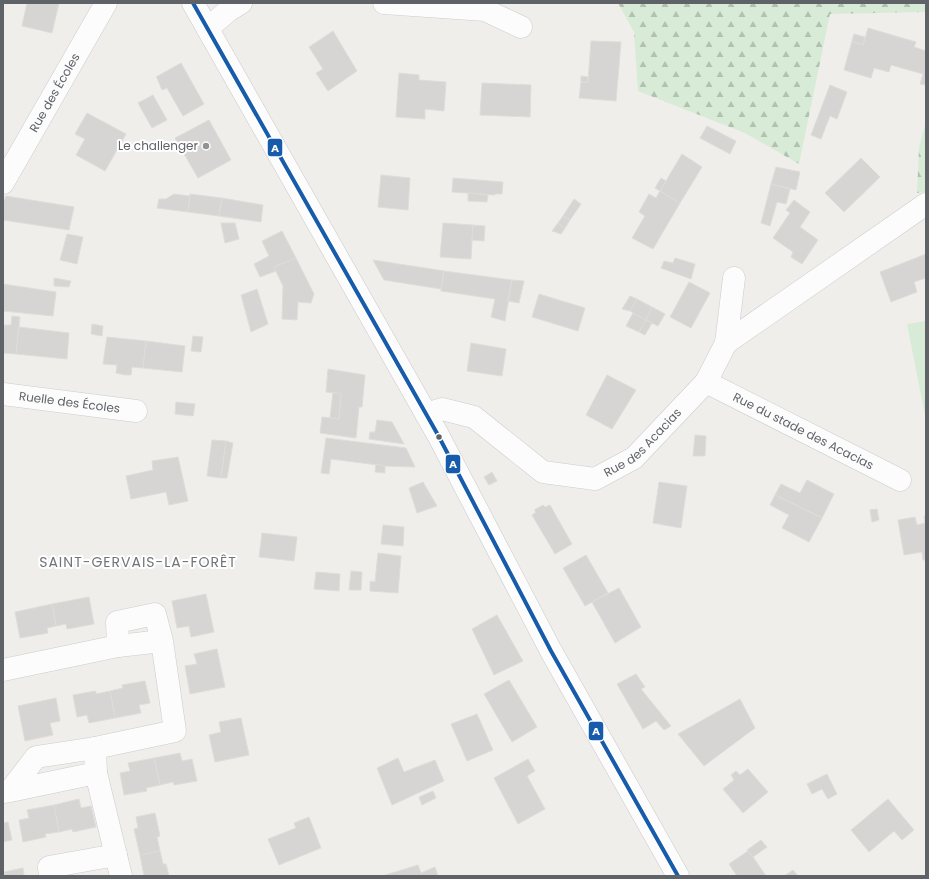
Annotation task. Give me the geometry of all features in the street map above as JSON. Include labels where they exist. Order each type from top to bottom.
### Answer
[{"type":"street","name":"Rue des Écoles","points":[[3,183],[106,3]]},
{"type":"street","points":[[193,3],[451,458],[551,651],[678,876]]},
{"type":"street","points":[[208,28],[228,11],[241,3]]},
{"type":"street","points":[[384,3],[485,10],[521,27]]},
{"type":"street","name":"Rue des Acacias","points":[[726,343],[926,204]]},
{"type":"street","name":"Rue des Acacias","points":[[426,414],[442,409],[474,417],[543,472],[595,479],[634,458],[706,382],[726,343],[734,278]]},
{"type":"street","name":"Rue du stade des Acacias","points":[[706,382],[900,480]]},
{"type":"street","name":"Ruelle des Écoles","points":[[3,394],[136,411]]},
{"type":"street","points":[[3,670],[118,646],[117,622],[155,614],[162,641],[175,730],[95,748],[36,757],[7,792]]},
{"type":"street","points":[[95,748],[96,773],[121,876]]},
{"type":"street","points":[[7,792],[96,773]]},
{"type":"street","points":[[50,876],[49,867],[116,854]]},
{"type":"green space","points":[[618,3],[926,3],[926,12],[830,14],[799,164],[745,133],[638,91],[634,32]]},
{"type":"green space","points":[[926,122],[926,192],[917,193],[919,148]]},
{"type":"green space","points":[[926,321],[926,420],[907,324]]},
{"type":"building","points":[[27,3],[59,3],[52,33],[22,26]]},
{"type":"building","points":[[868,28],[916,42],[914,47],[926,51],[926,85],[920,84],[923,74],[891,65],[889,72],[874,68],[871,78],[844,70],[852,41],[863,45]]},
{"type":"building","points":[[333,31],[357,71],[328,91],[316,73],[323,69],[309,47]]},
{"type":"building","points":[[854,34],[865,37],[863,45],[852,41]]},
{"type":"building","points":[[591,41],[621,42],[616,101],[579,98],[581,82],[588,82]]},
{"type":"building","points":[[181,63],[204,104],[183,116],[167,88],[162,90],[156,77]]},
{"type":"building","points":[[399,73],[419,75],[419,80],[446,82],[444,111],[425,109],[425,119],[396,117]]},
{"type":"building","points":[[581,76],[588,77],[588,82],[581,82]]},
{"type":"building","points":[[482,83],[531,85],[530,117],[480,115]]},
{"type":"building","points":[[830,85],[847,92],[837,119],[830,116],[821,139],[811,135]]},
{"type":"building","points":[[153,95],[167,120],[152,128],[138,103]]},
{"type":"building","points":[[87,113],[126,134],[105,171],[76,155],[85,139],[75,134]]},
{"type":"building","points":[[209,120],[231,160],[198,178],[175,138]]},
{"type":"building","points":[[707,126],[736,141],[730,154],[700,138]]},
{"type":"building","points":[[682,154],[702,167],[680,203],[660,191]]},
{"type":"building","points":[[861,158],[880,177],[844,212],[825,193]]},
{"type":"building","points":[[776,167],[800,172],[796,190],[771,184]]},
{"type":"building","points":[[381,175],[410,178],[408,210],[378,207]]},
{"type":"building","points":[[453,178],[503,182],[502,194],[495,195],[452,192]]},
{"type":"building","points":[[661,178],[666,181],[660,191],[655,188]]},
{"type":"building","points":[[771,184],[790,189],[786,204],[777,202],[770,226],[761,223]]},
{"type":"building","points":[[660,191],[680,203],[653,249],[632,238],[645,216],[639,212],[649,194],[656,198]]},
{"type":"building","points":[[468,193],[488,195],[487,202],[468,201]]},
{"type":"building","points":[[174,194],[190,196],[188,212],[157,208],[159,199],[166,199]]},
{"type":"building","points":[[190,194],[222,198],[219,216],[188,212]]},
{"type":"building","points":[[6,196],[74,207],[69,230],[3,220],[3,203]]},
{"type":"building","points":[[222,198],[263,205],[261,222],[219,216]]},
{"type":"building","points":[[574,199],[581,204],[570,220],[563,216]]},
{"type":"building","points":[[794,200],[810,212],[800,227],[818,240],[802,264],[791,257],[793,252],[773,238],[790,213],[786,210]]},
{"type":"building","points":[[563,216],[570,220],[565,228],[558,223]]},
{"type":"building","points":[[221,223],[235,223],[239,239],[225,243]]},
{"type":"building","points":[[443,223],[473,225],[471,259],[440,257]]},
{"type":"building","points":[[558,223],[565,228],[561,234],[552,231]]},
{"type":"building","points":[[473,225],[485,226],[484,241],[472,240]]},
{"type":"building","points":[[282,231],[296,258],[274,267],[276,271],[260,277],[254,264],[269,256],[262,241]]},
{"type":"building","points":[[67,234],[83,237],[77,264],[60,260]]},
{"type":"building","points":[[926,254],[926,278],[914,282],[917,292],[891,302],[880,272]]},
{"type":"building","points":[[296,258],[314,294],[311,303],[298,302],[297,320],[282,319],[283,286],[274,267]]},
{"type":"building","points":[[675,258],[695,264],[691,279],[661,268],[664,261],[673,263]]},
{"type":"building","points":[[373,260],[444,271],[441,289],[384,280]]},
{"type":"building","points":[[444,271],[512,280],[505,321],[491,317],[495,299],[441,291]]},
{"type":"building","points":[[54,278],[71,281],[69,287],[54,286]]},
{"type":"building","points":[[512,280],[524,281],[519,303],[508,301]]},
{"type":"building","points":[[689,282],[710,293],[691,328],[670,317]]},
{"type":"building","points":[[3,284],[56,292],[53,316],[3,311]]},
{"type":"building","points":[[257,289],[268,324],[251,332],[241,295]]},
{"type":"building","points":[[539,294],[585,308],[578,331],[532,317]]},
{"type":"building","points":[[630,296],[637,299],[630,311],[622,309]]},
{"type":"building","points":[[637,299],[652,307],[646,320],[630,311]]},
{"type":"building","points":[[652,307],[665,314],[658,326],[646,320]]},
{"type":"building","points":[[633,313],[646,320],[639,332],[626,326]]},
{"type":"building","points":[[12,316],[20,317],[16,354],[3,353],[3,325],[11,325]]},
{"type":"building","points":[[646,320],[652,323],[645,335],[639,332]]},
{"type":"building","points":[[92,324],[103,326],[102,336],[91,334]]},
{"type":"building","points":[[19,327],[69,333],[67,359],[16,354]]},
{"type":"building","points":[[193,336],[203,337],[201,352],[191,351]]},
{"type":"building","points":[[107,337],[146,341],[143,368],[132,367],[131,375],[125,375],[116,373],[117,365],[103,364]]},
{"type":"building","points":[[146,341],[185,346],[182,372],[143,368]]},
{"type":"building","points":[[471,343],[506,349],[502,376],[467,371]]},
{"type":"building","points":[[328,369],[365,375],[362,407],[359,407],[356,438],[320,433],[322,417],[339,419],[341,394],[326,392]]},
{"type":"building","points":[[607,375],[636,390],[612,429],[586,415]]},
{"type":"building","points":[[333,392],[341,394],[339,419],[330,418]]},
{"type":"building","points":[[176,402],[195,404],[193,416],[175,414]]},
{"type":"building","points":[[377,420],[392,422],[404,444],[369,439],[370,432],[375,432]]},
{"type":"building","points":[[695,435],[706,436],[705,456],[693,456]]},
{"type":"building","points":[[326,438],[406,448],[415,467],[385,466],[331,459],[329,474],[321,473]]},
{"type":"building","points":[[212,440],[226,441],[221,478],[207,476]]},
{"type":"building","points":[[226,441],[233,443],[227,478],[221,478]]},
{"type":"building","points":[[178,457],[188,501],[169,505],[166,492],[131,499],[126,476],[153,470],[152,461]]},
{"type":"building","points":[[376,464],[385,466],[385,473],[375,472]]},
{"type":"building","points":[[492,472],[497,481],[489,485],[484,477]]},
{"type":"building","points":[[807,480],[834,494],[822,518],[775,495],[781,484],[800,493]]},
{"type":"building","points":[[423,482],[437,506],[417,513],[409,488]]},
{"type":"building","points":[[659,482],[687,486],[681,528],[653,523]]},
{"type":"building","points":[[775,495],[822,518],[809,542],[782,528],[789,515],[770,505]]},
{"type":"building","points":[[543,505],[545,507],[550,505],[572,544],[555,554],[532,515],[536,512],[534,510]]},
{"type":"building","points":[[877,509],[879,520],[872,522],[870,510]]},
{"type":"building","points":[[924,516],[926,516],[926,560],[923,560],[922,552],[904,555],[898,520],[915,517],[917,525],[925,523]]},
{"type":"building","points":[[383,525],[404,527],[403,546],[381,544]]},
{"type":"building","points":[[262,533],[297,537],[294,561],[259,557]]},
{"type":"building","points":[[378,553],[401,556],[398,593],[370,591],[370,581],[375,582]]},
{"type":"building","points":[[586,555],[608,593],[585,606],[563,568]]},
{"type":"building","points":[[351,571],[362,572],[361,590],[349,590]]},
{"type":"building","points":[[316,572],[340,574],[339,591],[314,589]]},
{"type":"building","points":[[619,588],[641,627],[615,643],[592,602]]},
{"type":"building","points":[[206,594],[214,632],[191,637],[189,626],[177,628],[172,601]]},
{"type":"building","points":[[89,597],[94,624],[67,629],[66,624],[56,626],[52,604]]},
{"type":"building","points":[[52,604],[56,626],[47,628],[48,633],[20,638],[15,612]]},
{"type":"building","points":[[497,615],[523,661],[494,675],[472,629]]},
{"type":"building","points":[[217,649],[225,687],[190,694],[185,666],[197,664],[194,654]]},
{"type":"building","points":[[636,674],[645,687],[641,689],[671,726],[664,730],[656,721],[643,729],[617,684]]},
{"type":"building","points":[[509,680],[537,727],[512,742],[484,694]]},
{"type":"building","points":[[145,681],[150,703],[139,705],[141,713],[115,718],[110,691],[123,688],[122,685]]},
{"type":"building","points":[[96,691],[96,694],[110,691],[115,718],[89,723],[87,715],[77,717],[73,695]]},
{"type":"building","points":[[56,698],[60,721],[50,723],[53,735],[25,741],[18,706]]},
{"type":"building","points":[[740,699],[755,728],[704,766],[678,734]]},
{"type":"building","points":[[477,714],[493,750],[467,761],[451,724]]},
{"type":"building","points":[[241,718],[249,755],[215,762],[209,735],[221,732],[219,722]]},
{"type":"building","points":[[180,753],[182,761],[192,759],[197,781],[174,785],[173,782],[160,785],[154,758]]},
{"type":"building","points":[[154,758],[160,785],[146,788],[147,791],[124,795],[120,773],[130,771],[128,763]]},
{"type":"building","points":[[398,758],[404,772],[435,760],[444,781],[392,805],[377,768]]},
{"type":"building","points":[[528,759],[535,771],[527,776],[545,809],[518,824],[494,778]]},
{"type":"building","points":[[748,769],[768,792],[743,813],[723,789],[734,780],[731,775],[736,771],[740,775]]},
{"type":"building","points":[[827,774],[837,794],[828,799],[822,789],[812,794],[807,784]]},
{"type":"building","points":[[433,791],[436,798],[422,805],[419,797]]},
{"type":"building","points":[[79,799],[81,808],[91,806],[96,827],[73,832],[72,829],[59,832],[54,805]]},
{"type":"building","points":[[888,799],[914,830],[902,840],[894,831],[869,852],[851,830]]},
{"type":"building","points":[[54,805],[59,832],[45,834],[46,837],[23,842],[19,820],[29,818],[27,810]]},
{"type":"building","points":[[155,813],[160,836],[157,837],[160,851],[140,855],[134,829],[138,828],[136,817]]},
{"type":"building","points":[[309,817],[321,848],[279,865],[268,839],[296,828],[294,823]]},
{"type":"building","points":[[8,822],[12,840],[3,842],[3,823]]},
{"type":"building","points":[[761,840],[767,847],[753,857],[747,850]]},
{"type":"building","points":[[160,851],[163,864],[166,864],[169,876],[144,876],[140,855]]},
{"type":"building","points":[[748,851],[766,876],[737,876],[729,864]]},
{"type":"building","points":[[418,865],[421,873],[435,867],[438,876],[382,876]]},
{"type":"building","points":[[23,868],[24,876],[5,876],[4,872]]},
{"type":"building","points":[[793,870],[798,876],[784,876]]},
{"type":"transit line","name":"A","points":[[193,3],[438,435],[551,651],[678,876]]},
{"type":"place","name":"Le challenger","points":[[206,146]]},
{"type":"district","name":"SAINT-GERVAIS-LA-FORÊT","points":[[138,562]]}]
